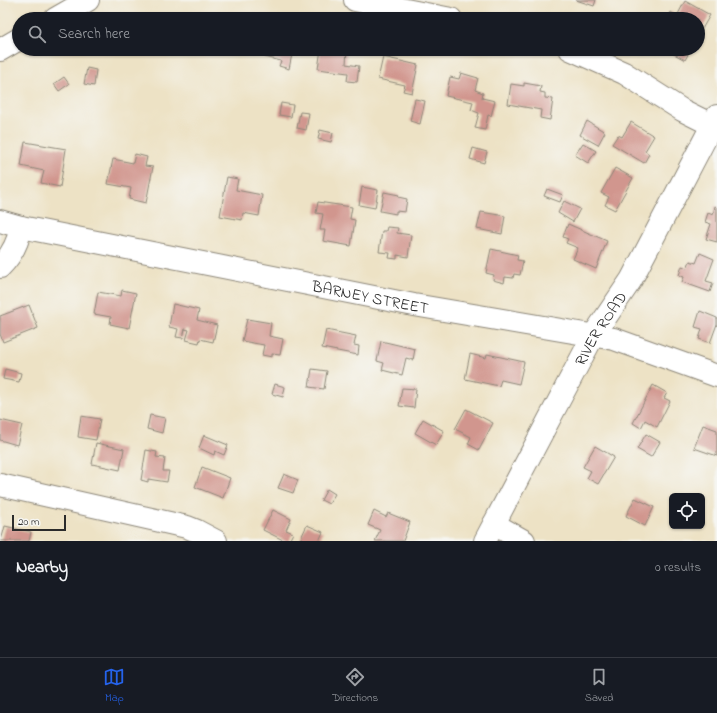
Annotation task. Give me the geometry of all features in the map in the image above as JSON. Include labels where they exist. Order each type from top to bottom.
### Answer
[{"type":"main road","points":[[67,12],[88,0]]},
{"type":"main road","points":[[355,0],[416,12]]},
{"type":"main road","points":[[0,50],[12,43]]},
{"type":"main road","points":[[586,56],[624,73],[682,110],[714,121]]},
{"type":"main road","name":"RIVER ROAD","points":[[489,533],[594,336],[631,280],[714,121]]},
{"type":"main road","name":"BARNEY STREET","points":[[0,221],[21,227],[414,305],[614,339],[717,375]]},
{"type":"main road","points":[[0,267],[7,260],[18,242],[21,227]]},
{"type":"main road","points":[[0,485],[187,527],[216,541]]},
{"type":"main road","points":[[489,533],[524,541]]},
{"type":"building","points":[[576,0],[596,0],[594,6]]},
{"type":"building","points":[[685,1],[705,12],[679,12]]},
{"type":"building","points":[[705,12],[710,15],[705,24]]},
{"type":"building","points":[[292,56],[289,69],[279,66],[281,61],[265,57]]},
{"type":"building","points":[[320,56],[347,56],[346,64],[359,66],[357,82],[347,81],[348,73],[318,69]]},
{"type":"building","points":[[678,56],[687,56],[685,60]]},
{"type":"building","points":[[383,57],[418,65],[412,93],[403,91],[405,85],[378,79]]},
{"type":"building","points":[[87,68],[96,70],[94,86],[84,84]]},
{"type":"building","points":[[461,73],[478,78],[475,90],[483,93],[482,98],[495,101],[491,116],[488,115],[485,130],[475,128],[479,113],[471,110],[473,102],[446,96],[450,77],[459,79]]},
{"type":"building","points":[[64,77],[69,84],[59,91],[54,84]]},
{"type":"building","points":[[524,83],[541,86],[540,92],[545,93],[545,98],[553,99],[550,120],[540,118],[541,110],[508,104],[511,84],[524,86]]},
{"type":"building","points":[[415,99],[425,101],[420,124],[410,121]]},
{"type":"building","points":[[281,103],[293,105],[291,117],[279,115]]},
{"type":"building","points":[[300,112],[309,113],[306,130],[297,128]]},
{"type":"building","points":[[587,121],[605,132],[598,145],[580,135]]},
{"type":"building","points":[[631,122],[654,136],[645,151],[649,154],[644,163],[612,144],[618,135],[622,137]]},
{"type":"building","points":[[320,130],[333,133],[331,142],[318,139]]},
{"type":"building","points":[[25,142],[66,149],[60,187],[41,183],[44,171],[21,166]]},
{"type":"building","points":[[583,143],[596,151],[588,163],[575,155]]},
{"type":"building","points":[[473,148],[487,152],[484,163],[470,159]]},
{"type":"building","points":[[135,154],[147,157],[145,166],[153,167],[146,203],[129,199],[131,188],[108,184],[113,159],[133,163]]},
{"type":"building","points":[[615,168],[633,178],[615,210],[605,205],[609,197],[601,193]]},
{"type":"building","points":[[227,177],[238,179],[236,190],[262,195],[259,216],[243,213],[242,220],[220,216]]},
{"type":"building","points":[[362,187],[378,190],[375,208],[359,205]]},
{"type":"building","points":[[547,189],[563,195],[560,202],[544,196]]},
{"type":"building","points":[[384,192],[399,195],[398,197],[407,199],[405,212],[396,211],[396,214],[380,211]]},
{"type":"building","points":[[564,201],[580,209],[573,222],[558,213]]},
{"type":"building","points":[[318,202],[352,207],[350,219],[355,220],[351,246],[323,241],[325,230],[320,230],[323,214],[316,213]]},
{"type":"building","points":[[715,206],[717,207],[717,242],[706,239],[711,224],[705,222],[708,213],[713,215]]},
{"type":"building","points":[[481,212],[505,216],[502,234],[477,229]]},
{"type":"building","points":[[568,224],[607,241],[596,269],[573,259],[578,248],[566,243],[568,239],[563,237]]},
{"type":"building","points":[[387,227],[398,228],[397,233],[411,235],[408,257],[397,255],[397,259],[389,258],[390,253],[379,252],[382,231],[386,231]]},
{"type":"building","points":[[491,249],[518,255],[517,260],[523,261],[520,275],[514,274],[513,278],[505,277],[504,283],[493,280],[494,275],[486,273]]},
{"type":"building","points":[[700,253],[714,259],[706,281],[713,283],[710,292],[682,282],[684,277],[679,275],[682,266],[687,268],[690,261],[696,263]]},
{"type":"building","points":[[122,290],[136,293],[129,328],[110,324],[111,317],[94,314],[98,292],[121,296]]},
{"type":"building","points":[[173,304],[199,310],[197,320],[217,325],[213,342],[200,339],[199,343],[186,340],[189,330],[185,329],[183,338],[176,337],[178,329],[169,327]]},
{"type":"building","points":[[29,305],[38,328],[3,342],[0,334],[0,316]]},
{"type":"building","points":[[700,311],[717,318],[717,324],[710,343],[699,339],[702,329],[695,327]]},
{"type":"building","points":[[247,319],[271,323],[269,336],[283,339],[280,355],[272,354],[272,357],[262,355],[264,345],[242,341]]},
{"type":"building","points":[[326,330],[356,336],[354,345],[359,346],[358,355],[322,348]]},
{"type":"building","points":[[381,341],[415,349],[413,360],[406,358],[402,375],[382,370],[384,363],[377,361]]},
{"type":"building","points":[[470,354],[486,358],[487,354],[524,362],[519,384],[501,380],[499,386],[465,379]]},
{"type":"building","points":[[5,369],[21,373],[19,382],[3,379]]},
{"type":"building","points":[[312,369],[327,371],[324,389],[309,387]]},
{"type":"building","points":[[275,384],[285,387],[283,397],[272,394]]},
{"type":"building","points":[[653,385],[667,393],[664,398],[670,401],[657,427],[645,420],[641,428],[633,423]]},
{"type":"building","points":[[402,388],[416,389],[414,408],[399,406]]},
{"type":"building","points":[[466,409],[493,423],[479,450],[468,444],[471,437],[455,429]]},
{"type":"building","points":[[150,415],[165,418],[162,433],[147,429]]},
{"type":"building","points":[[81,416],[100,419],[96,440],[78,437]]},
{"type":"building","points":[[423,419],[444,431],[436,445],[415,433]]},
{"type":"building","points":[[0,420],[22,425],[17,445],[0,440]]},
{"type":"building","points":[[703,425],[717,430],[717,456],[694,448]]},
{"type":"building","points":[[646,434],[660,442],[651,457],[637,449]]},
{"type":"building","points":[[204,435],[228,445],[224,455],[215,451],[214,455],[199,448]]},
{"type":"building","points":[[96,443],[124,449],[120,470],[92,464]]},
{"type":"building","points":[[595,446],[614,457],[598,484],[587,478],[591,471],[583,467]]},
{"type":"building","points":[[146,450],[157,452],[156,457],[165,458],[163,471],[169,471],[167,482],[148,479],[148,482],[141,480]]},
{"type":"building","points":[[202,467],[230,478],[223,498],[195,487]]},
{"type":"building","points":[[284,474],[298,480],[293,493],[278,488]]},
{"type":"building","points":[[327,489],[335,494],[329,504],[321,500]]},
{"type":"building","points":[[635,498],[654,507],[645,526],[626,516]]},
{"type":"building","points":[[273,510],[291,519],[286,530],[293,533],[289,541],[285,541],[263,530]]},
{"type":"building","points":[[374,511],[386,517],[388,513],[410,522],[403,541],[375,541],[380,530],[368,525]]},
{"type":"building","points":[[307,525],[323,532],[319,541],[300,540]]},
{"type":"building","points":[[5,526],[31,532],[29,541],[1,541]]}]
